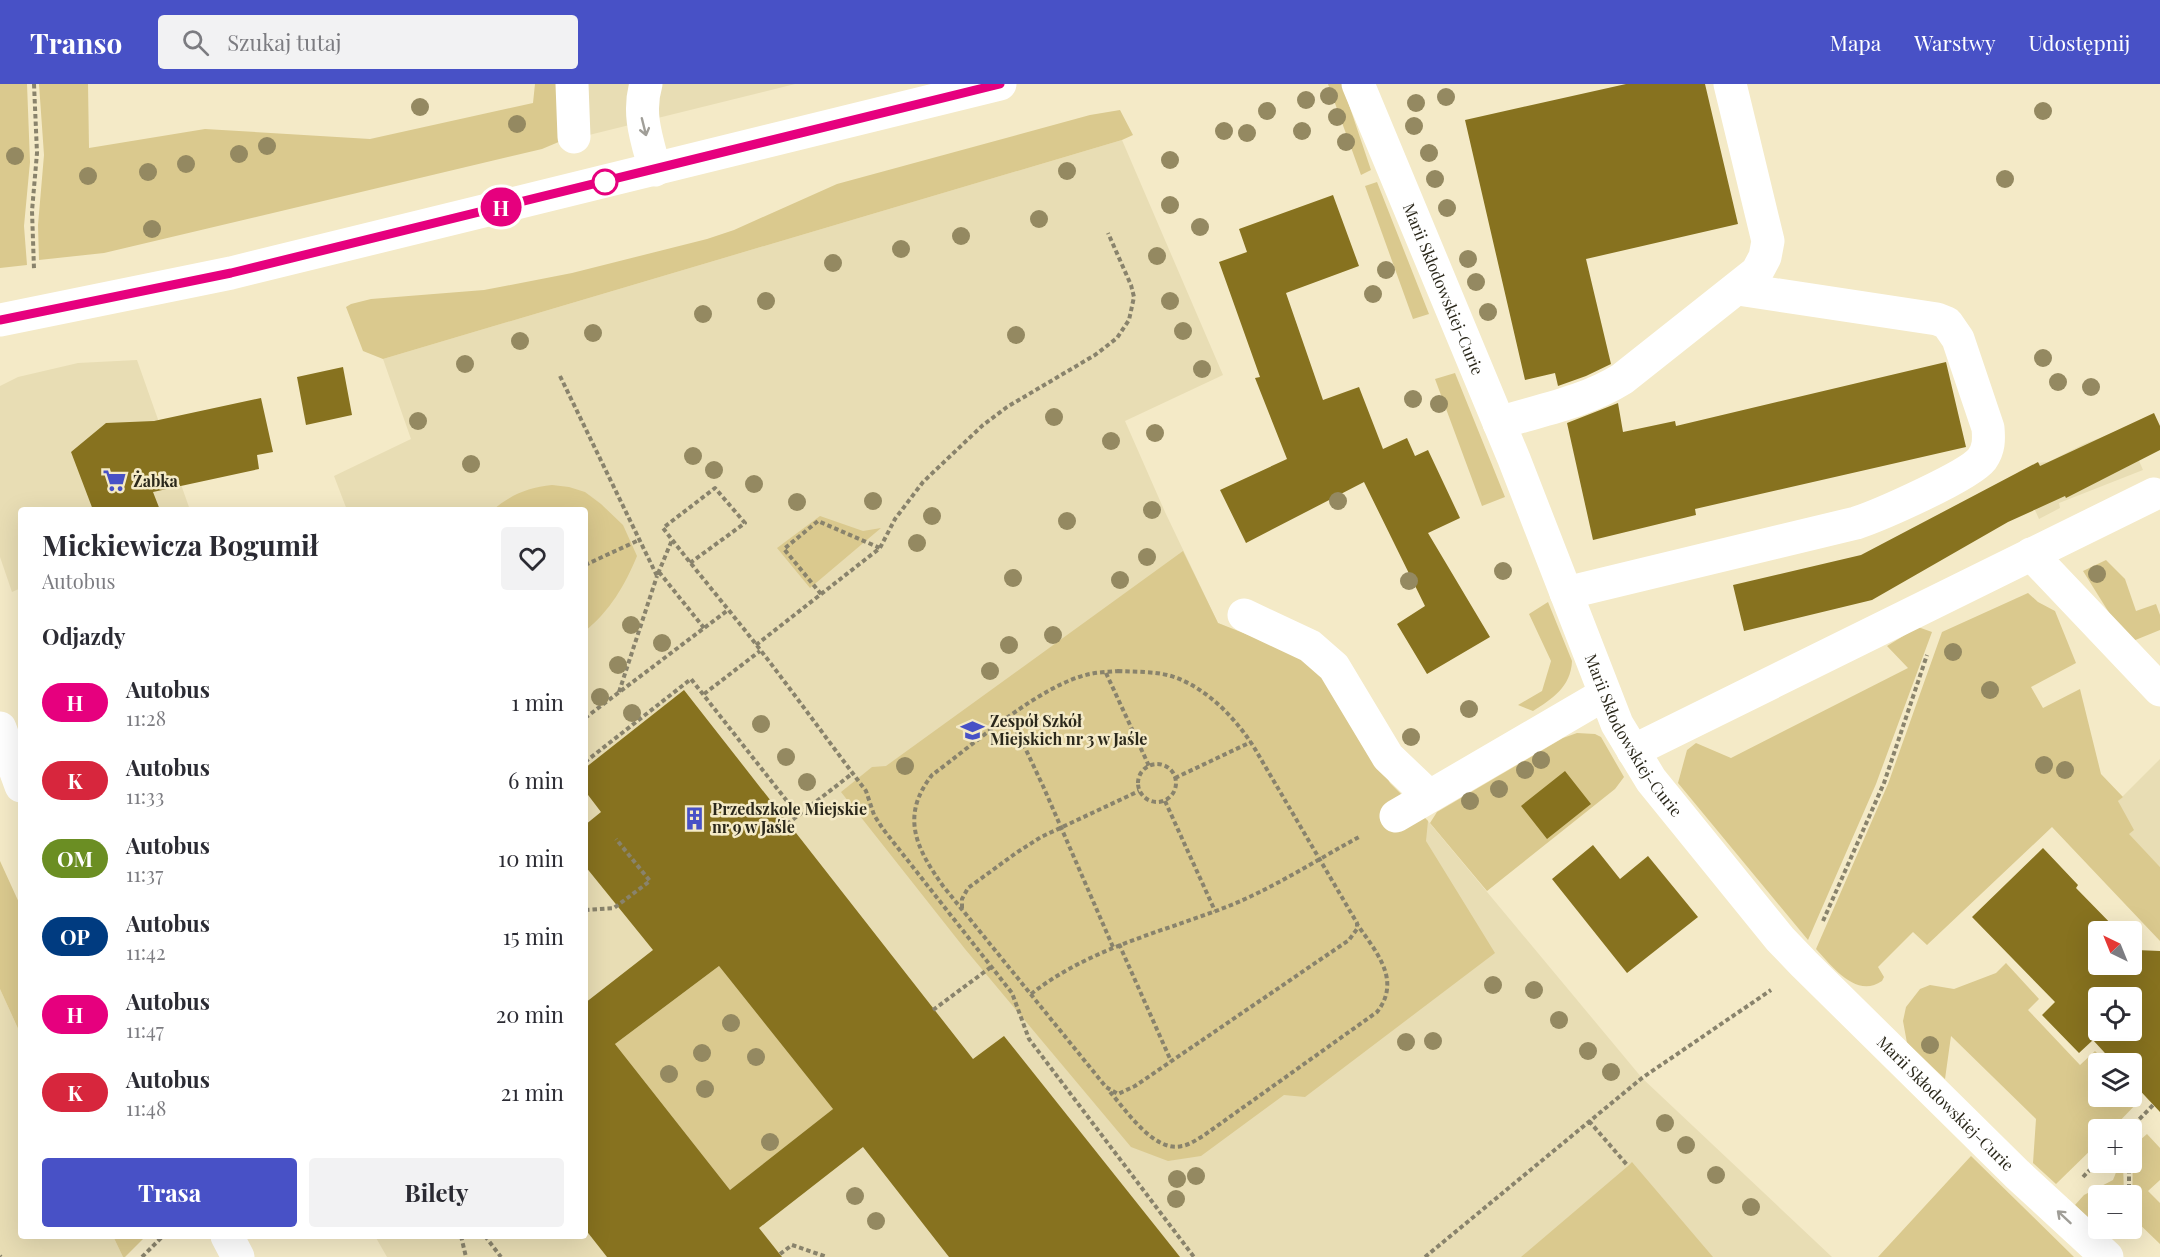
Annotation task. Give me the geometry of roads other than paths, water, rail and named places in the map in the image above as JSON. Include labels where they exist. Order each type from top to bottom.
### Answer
[{"type":"street","points":[[572,84],[574,137]]},
{"type":"street","points":[[646,84],[642,97],[642,117],[655,170]]},
{"type":"street","points":[[0,320],[231,273],[1000,84]]},
{"type":"street","name":"Marii Skłodowskiej-Curie","points":[[1358,84],[1499,423],[1617,724],[1632,751],[1651,780],[1780,939],[1803,964],[1985,1143],[2107,1257]]},
{"type":"street","points":[[1499,423],[1590,396],[1607,388],[1738,289],[1757,272],[1765,257],[1768,240],[1730,84]]},
{"type":"street","points":[[1566,593],[1856,523],[1970,470],[1983,457],[1989,440],[1988,428],[1958,339],[1947,323],[1937,318],[1738,289]]},
{"type":"street","points":[[1632,751],[2154,494]]},
{"type":"street","points":[[2031,554],[2160,690]]},
{"type":"street","points":[[1244,615],[1310,646],[1334,668],[1388,757],[1429,796]]},
{"type":"street","points":[[1396,816],[1605,694]]},
{"type":"street","points":[[0,728],[13,784]]},
{"type":"street","points":[[229,1239],[238,1257]]},
{"type":"place","name":"Żabka","points":[[115,481]]},
{"type":"place","name":"Zespół Szkół Miejskich nr 3 w Jaśle","points":[[972,730]]},
{"type":"place","name":"Przedszkole Miejskie nr 9 w Jaśle","points":[[694,818]]}]
